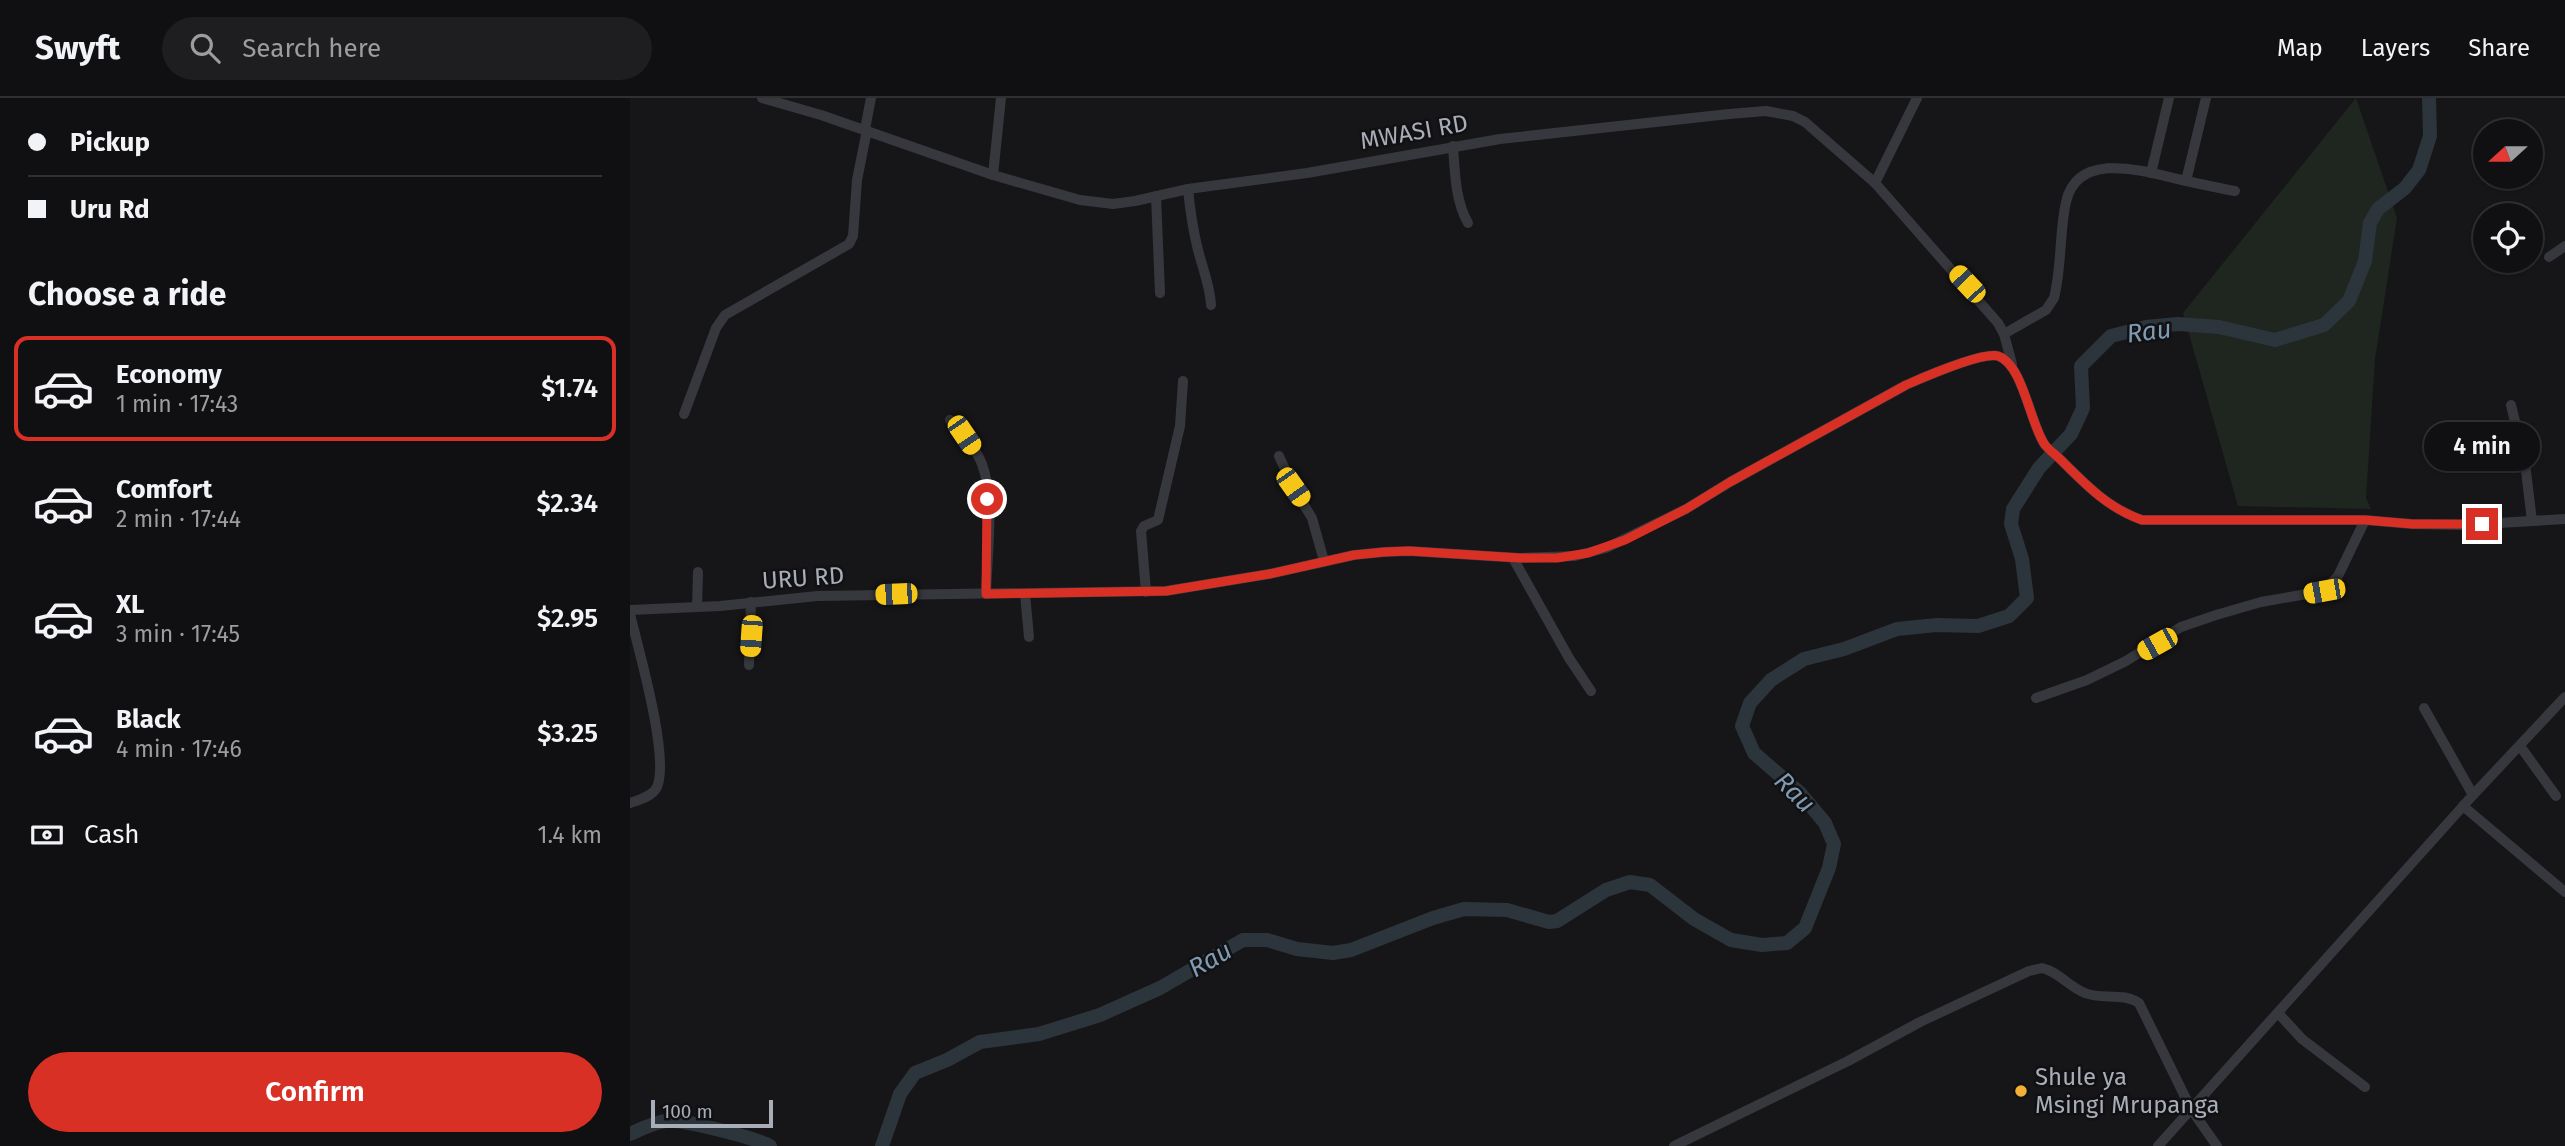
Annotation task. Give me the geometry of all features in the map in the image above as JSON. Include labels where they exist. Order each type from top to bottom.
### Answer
[{"type":"street","name":"MWASI RD","points":[[762,98],[866,130],[993,175],[1094,203],[1124,202],[1188,189],[1307,173],[1510,138],[1766,111],[1793,116],[1805,122],[1875,184],[1967,284],[1998,323],[2004,334],[2013,368]]},
{"type":"street","points":[[684,414],[716,328],[725,315],[849,244],[871,98]]},
{"type":"street","points":[[993,175],[1001,98]]},
{"type":"street","points":[[1875,184],[1917,98]]},
{"type":"street","points":[[2151,173],[2169,98]]},
{"type":"street","points":[[2186,181],[2206,98]]},
{"type":"street","points":[[1453,146],[1458,198],[1468,223]]},
{"type":"street","points":[[2004,334],[2046,310],[2054,298],[2058,286],[2066,203],[2071,186],[2082,176],[2110,167],[2235,191]]},
{"type":"street","points":[[1188,189],[1198,252],[1210,286],[1211,305]]},
{"type":"street","points":[[1156,196],[1160,293]]},
{"type":"street","points":[[2549,257],[2565,246]]},
{"type":"street","name":"URU RD","points":[[630,612],[817,596],[1146,592],[1196,588],[1354,555],[1409,551],[1513,558],[1575,556],[1606,548],[1686,509],[1906,385],[1989,355],[2005,360],[2013,368]]},
{"type":"street","points":[[2013,368],[2035,426],[2053,453],[2100,497],[2122,513],[2142,520],[2365,520],[2412,524],[2565,519]]},
{"type":"street","points":[[1146,592],[1141,531],[1144,526],[1158,520],[1180,426],[1183,381]]},
{"type":"street","points":[[2511,405],[2525,463],[2532,521]]},
{"type":"street","points":[[950,420],[976,453],[985,475],[988,522],[986,594]]},
{"type":"street","points":[[1279,456],[1287,476],[1312,518],[1324,561]]},
{"type":"street","points":[[2036,698],[2087,680],[2193,623],[2261,602],[2324,591],[2337,576],[2365,520]]},
{"type":"street","points":[[1513,558],[1569,658],[1591,691]]},
{"type":"street","points":[[697,607],[698,572]]},
{"type":"street","points":[[1025,594],[1029,637]]},
{"type":"street","points":[[750,665],[751,602]]},
{"type":"street","points":[[630,612],[658,736],[660,768],[654,792],[630,803]]},
{"type":"street","points":[[2158,1146],[2463,806],[2565,697]]},
{"type":"street","points":[[2424,708],[2473,795]]},
{"type":"street","points":[[2520,746],[2556,796]]},
{"type":"street","points":[[2463,806],[2565,892]]},
{"type":"street","points":[[1674,1146],[1696,1142],[1920,1023],[2036,968],[2042,968],[2055,973],[2087,994],[2126,998],[2138,1003],[2191,1109],[2217,1146]]},
{"type":"street","points":[[2279,1014],[2302,1039],[2365,1087]]},
{"type":"shaded area","points":[[2356,98],[2397,218],[2375,359],[2366,498],[2371,509],[2238,506],[2183,313]]},
{"type":"waterway","name":"Rau","points":[[882,1146],[900,1094],[915,1073],[980,1042],[1039,1034],[1100,1015],[1160,988],[1243,940],[1267,940],[1297,949],[1333,953],[1351,950],[1433,918],[1464,909],[1507,910],[1549,922],[1557,921],[1606,890],[1630,882],[1650,885],[1694,919],[1731,940],[1762,945],[1787,943],[1805,928],[1829,868],[1834,844],[1825,823],[1800,793],[1754,753],[1742,726],[1750,703],[1771,680],[1804,659],[1844,649],[1897,629],[1937,625],[1978,626],[2009,616],[2027,598],[2022,559],[2011,524],[2013,509],[2039,468],[2071,434],[2083,408],[2081,366],[2111,336],[2146,327],[2178,324],[2219,327],[2275,340],[2324,325],[2349,301],[2365,261],[2370,223],[2378,209],[2405,188],[2419,170],[2430,136],[2429,98]]},
{"type":"waterway","name":"Rau","points":[[630,1134],[658,1123],[675,1121],[750,1138],[770,1146]]},
{"type":"place","name":"Shule ya Msingi Mrupanga","points":[[2021,1091]]},
{"type":"route","points":[[987,499],[986,594],[1166,591],[1196,588],[1354,555],[1384,552],[1409,551],[1520,558],[1575,556],[1625,540],[1686,509],[1906,385],[1989,355],[1998,356],[2013,368],[2045,445],[2100,497],[2122,513],[2142,520],[2365,520],[2412,524],[2482,524]]}]
